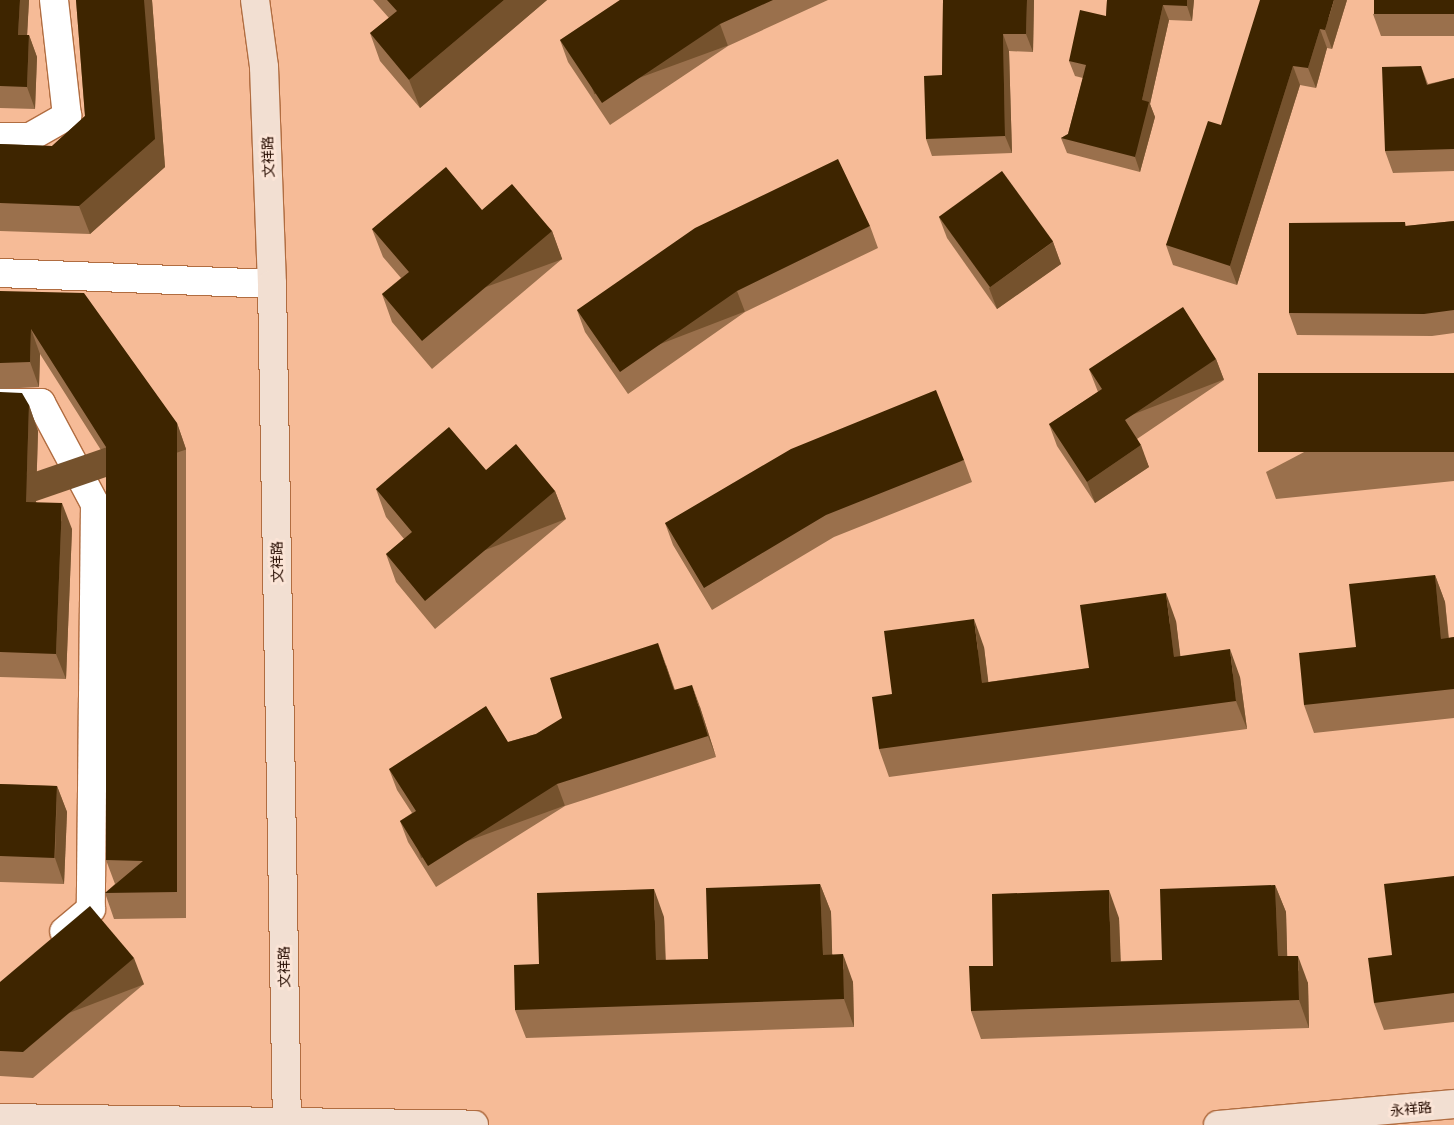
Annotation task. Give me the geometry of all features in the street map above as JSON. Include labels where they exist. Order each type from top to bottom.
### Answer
[{"type":"street","points":[[0,137],[30,137],[67,116],[54,0]]},
{"type":"street","name":"文祥路","points":[[255,0],[264,67],[272,284],[287,1124]]},
{"type":"street","points":[[0,273],[272,284]]},
{"type":"street","points":[[0,403],[41,403],[95,504],[91,909],[46,948]]},
{"type":"street","name":"永祥路","points":[[1218,1125],[1454,1104]]},
{"type":"street","points":[[0,1118],[287,1124],[474,1125]]},
{"type":"building","points":[[0,0],[20,0],[18,35],[29,35],[27,87],[0,86]]},
{"type":"building","points":[[76,0],[144,0],[155,139],[79,206],[0,203],[0,144],[52,146],[85,116]]},
{"type":"building","points":[[387,0],[504,0],[409,80],[370,33],[397,11]]},
{"type":"building","points":[[620,0],[773,0],[720,24],[602,103],[560,40]]},
{"type":"building","points":[[943,0],[1027,0],[1026,34],[1003,34],[1005,136],[926,139],[924,76],[942,75]]},
{"type":"building","points":[[1107,0],[1187,0],[1187,6],[1163,5],[1142,100],[1149,102],[1135,157],[1061,138],[1068,134],[1086,65],[1069,61],[1080,10],[1106,16]]},
{"type":"building","points":[[1260,0],[1334,0],[1325,30],[1320,29],[1308,68],[1293,66],[1230,266],[1166,245],[1208,121],[1221,125]]},
{"type":"building","points":[[1374,0],[1454,0],[1454,14],[1374,14]]},
{"type":"building","points":[[1421,66],[1427,85],[1454,78],[1454,149],[1385,151],[1382,67]]},
{"type":"building","points":[[838,159],[870,226],[737,291],[620,372],[577,310],[695,228]]},
{"type":"building","points":[[446,167],[482,210],[512,184],[552,231],[422,341],[382,294],[409,272],[372,229]]},
{"type":"building","points":[[1002,171],[1053,241],[990,287],[939,217]]},
{"type":"building","points":[[1454,221],[1454,310],[1424,314],[1289,313],[1289,223],[1405,222],[1405,226]]},
{"type":"building","points":[[0,291],[84,293],[177,423],[177,892],[105,893],[143,861],[106,860],[106,447],[31,329],[30,362],[0,363]]},
{"type":"building","points":[[1183,307],[1216,359],[1125,420],[1141,445],[1087,482],[1049,424],[1102,389],[1089,369]]},
{"type":"building","points":[[1258,373],[1454,373],[1454,452],[1258,452]]},
{"type":"building","points":[[936,390],[964,460],[826,515],[704,588],[665,523],[791,449]]},
{"type":"building","points":[[0,392],[22,393],[29,405],[26,502],[62,503],[56,654],[0,652]]},
{"type":"building","points":[[449,427],[486,470],[516,444],[555,491],[425,601],[386,554],[412,532],[376,489]]},
{"type":"building","points":[[1435,575],[1441,639],[1454,637],[1454,689],[1304,705],[1299,653],[1356,647],[1349,584]]},
{"type":"building","points":[[1166,593],[1174,657],[1230,649],[1236,701],[879,749],[872,697],[892,694],[884,631],[974,619],[982,683],[1089,668],[1080,605]]},
{"type":"building","points":[[658,643],[674,690],[692,685],[708,736],[557,784],[428,866],[400,821],[416,811],[389,769],[486,706],[508,742],[536,734],[562,718],[550,678]]},
{"type":"building","points":[[0,784],[57,786],[54,858],[0,856]]},
{"type":"building","points":[[1454,876],[1454,993],[1374,1003],[1368,958],[1392,955],[1384,884]]},
{"type":"building","points":[[820,884],[823,955],[843,954],[844,999],[515,1010],[514,965],[539,964],[537,893],[654,889],[656,960],[708,959],[706,888]]},
{"type":"building","points":[[1275,885],[1278,956],[1298,956],[1299,1000],[971,1011],[969,966],[993,966],[992,894],[1109,890],[1111,962],[1162,960],[1160,889]]},
{"type":"building","points":[[90,906],[134,958],[23,1052],[0,1051],[0,982]]}]
